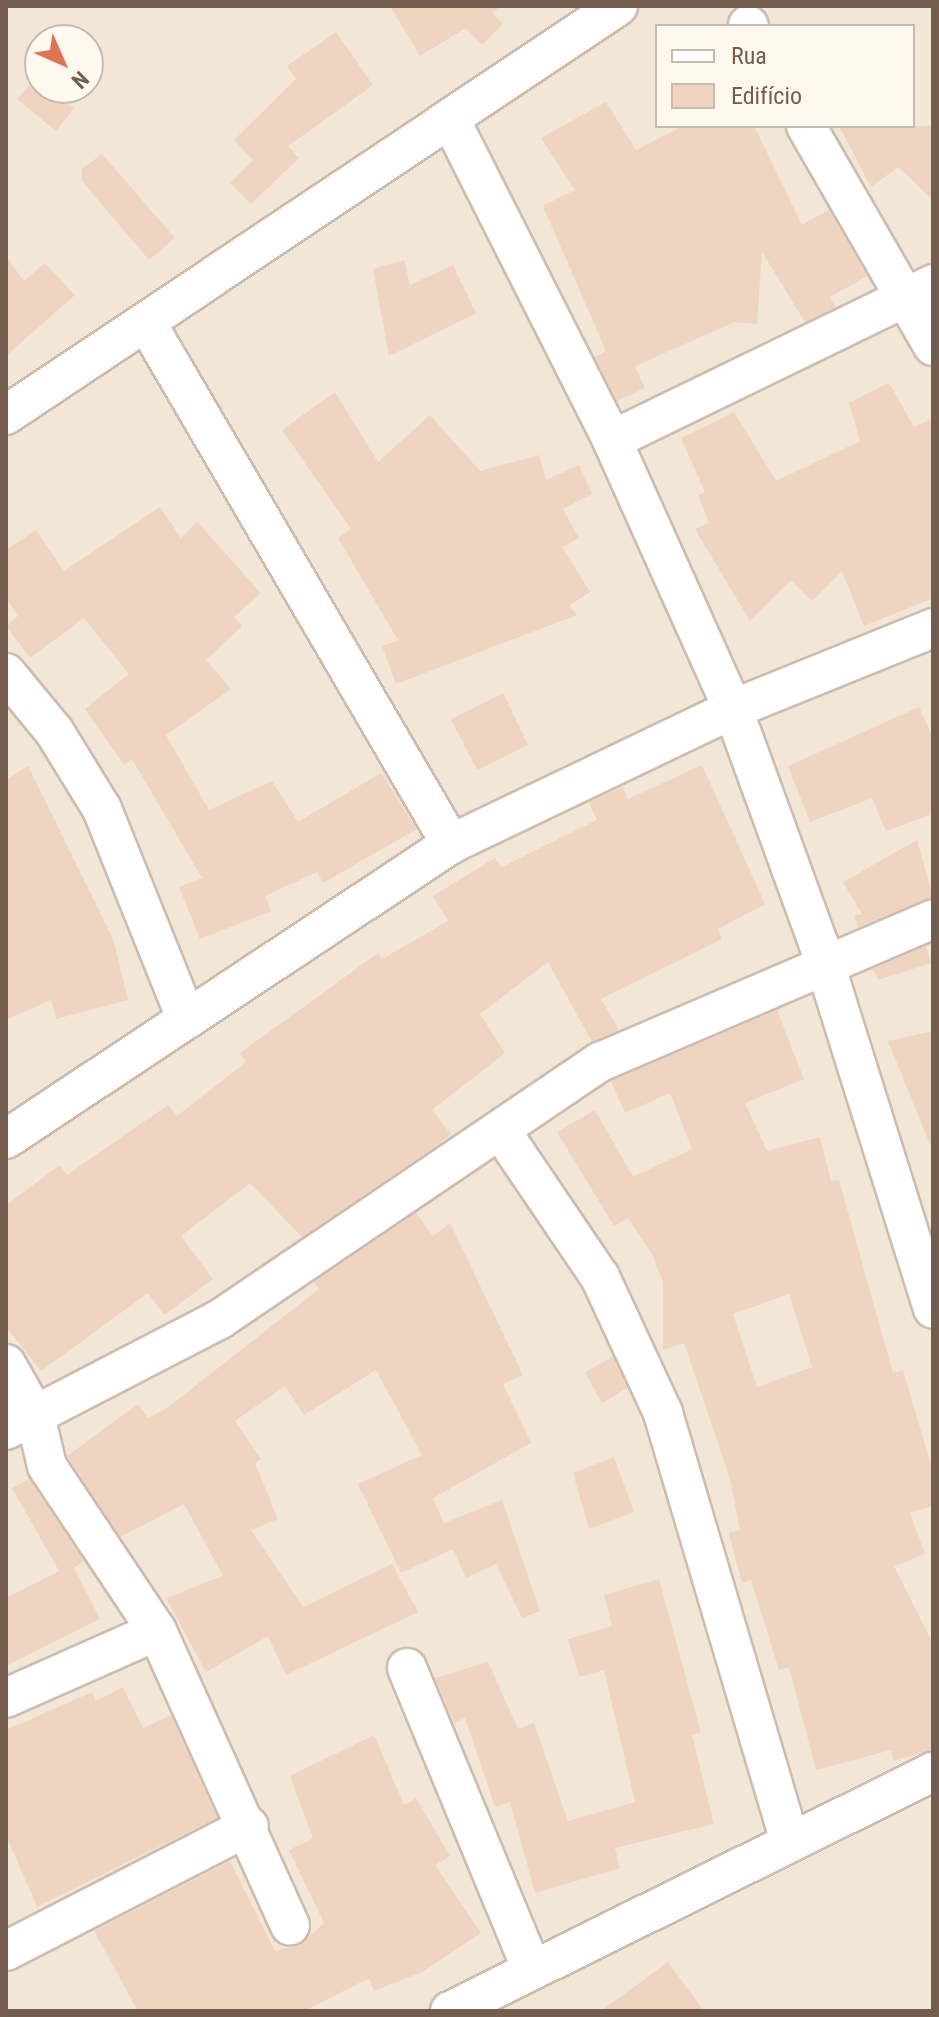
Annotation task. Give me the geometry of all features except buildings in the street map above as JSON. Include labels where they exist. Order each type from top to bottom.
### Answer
[{"type":"street","points":[[6,415],[451,121],[618,6]]},
{"type":"street","points":[[451,121],[612,440],[733,709],[824,961],[918,1207],[933,1309]]},
{"type":"street","points":[[807,128],[918,290],[933,346]]},
{"type":"street","points":[[612,440],[918,290]]},
{"type":"street","points":[[146,322],[451,844]]},
{"type":"street","points":[[6,1139],[185,1015],[451,844],[733,709],[933,628]]},
{"type":"street","points":[[6,673],[54,731],[102,809],[185,1015]]},
{"type":"street","points":[[21,1422],[220,1319],[600,1062],[824,961],[933,919]]},
{"type":"street","points":[[501,1131],[600,1277],[663,1413],[790,1841]]},
{"type":"street","points":[[6,1364],[21,1422],[157,1631],[249,1826],[290,1925]]},
{"type":"street","points":[[6,1698],[157,1631]]},
{"type":"street","points":[[407,1668],[532,1970]]},
{"type":"street","points":[[450,2011],[933,1772]]},
{"type":"street","points":[[6,1951],[249,1826]]},
{"type":"shaded area","points":[[6,6],[933,6],[933,2011],[6,2011]]}]
